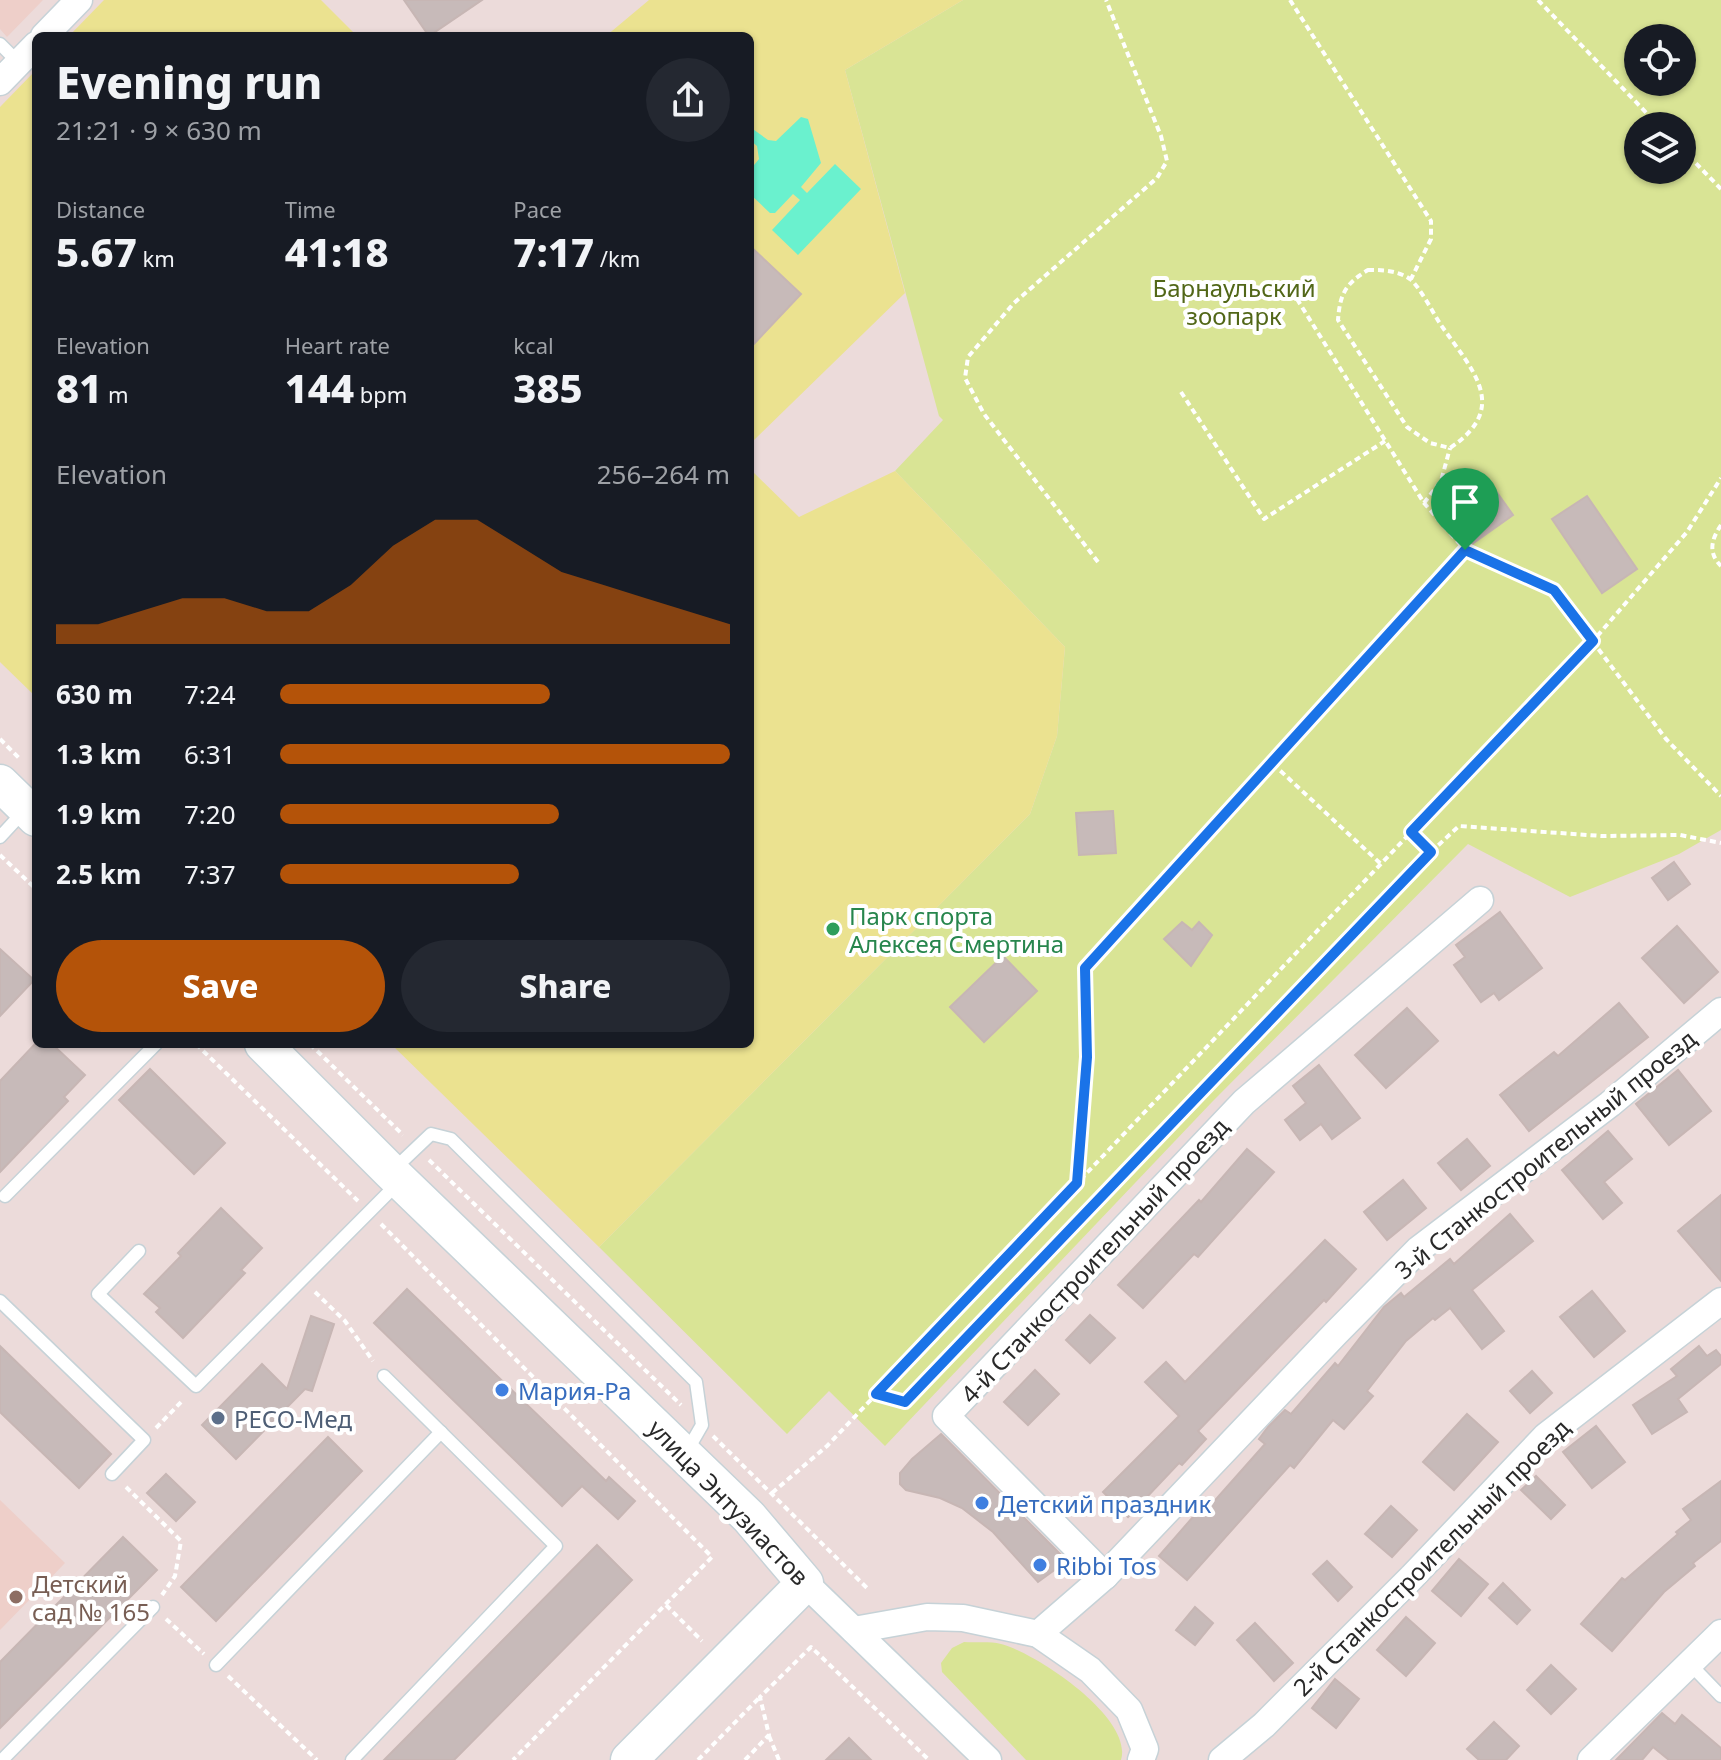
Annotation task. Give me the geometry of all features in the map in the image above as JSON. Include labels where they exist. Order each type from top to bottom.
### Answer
[{"type":"street","points":[[48,32],[79,0]]},
{"type":"street","points":[[0,82],[23,54]]},
{"type":"street","points":[[0,783],[31,814]]},
{"type":"street","name":"4-й Станкостроительный проезд","points":[[1105,1576],[946,1416],[1244,1102],[1480,900]]},
{"type":"street","name":"3-й Станкостроительный проезд","points":[[1105,1576],[1419,1249],[1610,1104],[1721,1011]]},
{"type":"street","name":"улица Энтузиастов","points":[[268,1048],[403,1167],[694,1440],[749,1517],[805,1583],[988,1760]]},
{"type":"street","name":"2-й Станкостроительный проезд","points":[[1222,1760],[1264,1725],[1412,1577],[1546,1436],[1721,1301]]},
{"type":"street","points":[[1038,1634],[1105,1576]]},
{"type":"street","points":[[629,1760],[805,1583]]},
{"type":"street","points":[[854,1630],[927,1617],[963,1618],[1009,1625],[1038,1634],[1090,1670],[1129,1710],[1145,1749],[1141,1760]]},
{"type":"street","points":[[1591,1760],[1721,1633]]},
{"type":"lane","points":[[0,837],[31,814]]},
{"type":"lane","points":[[5,1196],[152,1048]]},
{"type":"lane","points":[[139,1251],[98,1294],[196,1386],[369,1212],[431,1134],[451,1139],[696,1382],[694,1440]]},
{"type":"lane","points":[[0,1301],[144,1440],[112,1474]]},
{"type":"lane","points":[[352,1760],[556,1546],[384,1376]]},
{"type":"lane","points":[[216,1665],[441,1432]]},
{"type":"lane","points":[[2,1760],[153,1607]]},
{"type":"lane","points":[[1689,1663],[1721,1696]]},
{"type":"path","points":[[1098,562],[984,414],[965,378],[968,357],[1014,303],[1157,178],[1167,161],[1161,136],[1106,0]]},
{"type":"path","points":[[1290,0],[1431,221],[1431,239],[1411,279]]},
{"type":"path","points":[[1538,0],[1646,112]]},
{"type":"path","points":[[1696,163],[1721,189]]},
{"type":"path","points":[[1424,503],[1441,481],[1450,448],[1469,435],[1482,406],[1481,384],[1411,279],[1389,270],[1368,270],[1352,280],[1339,299],[1338,320],[1407,427],[1430,443],[1450,448]]},
{"type":"path","points":[[1297,299],[1424,503],[1465,550],[1554,590],[1666,739],[1721,796]]},
{"type":"path","points":[[1181,392],[1264,519],[1385,441]]},
{"type":"path","points":[[772,1493],[827,1446],[1593,641],[1687,532],[1721,478]]},
{"type":"path","points":[[1719,528],[1711,545],[1712,555],[1721,566]]},
{"type":"path","points":[[1077,1183],[1087,1057],[1085,968],[1465,550]]},
{"type":"path","points":[[1273,764],[1381,864]]},
{"type":"path","points":[[876,1394],[905,1402],[1459,826],[1602,836],[1680,835],[1721,843]]},
{"type":"path","points":[[1411,832],[1431,852]]},
{"type":"path","points":[[0,855],[32,885]]},
{"type":"path","points":[[200,1048],[369,1212],[712,1557],[513,1760]]},
{"type":"path","points":[[313,1048],[403,1167],[694,1440],[772,1493],[867,1588]]},
{"type":"path","points":[[302,1279],[345,1321],[384,1376]]},
{"type":"path","points":[[144,1440],[196,1386]]},
{"type":"path","points":[[112,1474],[181,1541],[175,1576],[153,1607],[317,1760]]},
{"type":"path","points":[[666,1605],[702,1641]]},
{"type":"path","points":[[698,1760],[811,1647],[929,1760]]},
{"type":"path","points":[[760,1697],[779,1760]]},
{"type":"path","points":[[745,1760],[769,1735]]},
{"type":"shaded area","points":[[0,0],[43,0],[7,37],[0,29]]},
{"type":"shaded area","points":[[104,0],[321,0],[353,32],[73,32]]},
{"type":"shaded area","points":[[649,0],[963,0],[845,70],[905,293],[754,440],[754,32],[611,32]]},
{"type":"shaded area","points":[[32,74],[32,693],[0,662],[0,107]]},
{"type":"shaded area","points":[[801,117],[808,119],[821,163],[801,187],[807,193],[835,164],[861,189],[798,255],[772,230],[800,200],[793,194],[775,213],[770,213],[754,198],[754,165],[759,159],[754,130],[768,140],[776,141]]},
{"type":"shaded area","name":"Парк спорта Алексея Смертина","points":[[895,471],[1065,647],[1057,736],[1030,814],[599,1247],[395,1048],[754,1048],[754,473],[799,517]]},
{"type":"shaded area","name":"Детский сад № 165","points":[[0,1500],[65,1563],[0,1630]]},
{"type":"green space","name":"Барнаульский зоопарк","points":[[963,0],[1721,0],[1721,830],[1679,854],[1570,897],[1468,844],[1212,1102],[885,1446],[829,1391],[787,1434],[599,1247],[1030,814],[1057,736],[1065,647],[895,471],[943,420],[939,416],[845,70]]},
{"type":"green space","points":[[964,1642],[1001,1644],[1058,1674],[1098,1707],[1113,1725],[1121,1743],[1121,1760],[1026,1760],[942,1672],[941,1663],[952,1648]]},
{"type":"building","points":[[404,0],[482,0],[435,32],[426,32]]},
{"type":"building","points":[[754,250],[801,294],[754,344]]},
{"type":"building","points":[[1496,491],[1513,515],[1472,544],[1455,520],[1464,514],[1459,506],[1478,492],[1483,500]]},
{"type":"building","points":[[1587,496],[1637,569],[1602,593],[1552,519]]},
{"type":"building","points":[[1113,811],[1116,853],[1079,855],[1076,813]]},
{"type":"building","points":[[1674,862],[1690,884],[1668,900],[1652,878]]},
{"type":"building","points":[[1500,912],[1542,968],[1499,1000],[1494,993],[1481,1002],[1454,965],[1465,957],[1456,945]]},
{"type":"building","points":[[1182,922],[1192,930],[1199,922],[1212,935],[1191,966],[1164,939]]},
{"type":"building","points":[[1677,926],[1718,972],[1684,1003],[1642,958]]},
{"type":"building","points":[[0,949],[32,978],[32,982],[0,1016]]},
{"type":"building","points":[[1003,956],[1037,991],[984,1042],[950,1007]]},
{"type":"building","points":[[1619,1003],[1648,1037],[1529,1131],[1500,1095],[1554,1052],[1558,1056]]},
{"type":"building","points":[[1407,1008],[1438,1041],[1386,1088],[1355,1055]]},
{"type":"building","points":[[32,1047],[56,1048],[85,1075],[64,1097],[68,1101],[0,1172],[0,1081]]},
{"type":"building","points":[[1319,1065],[1360,1118],[1332,1139],[1321,1124],[1300,1140],[1285,1120],[1306,1103],[1293,1086]]},
{"type":"building","points":[[150,1069],[225,1143],[194,1174],[119,1100]]},
{"type":"building","points":[[1678,1070],[1711,1111],[1669,1145],[1636,1104]]},
{"type":"building","points":[[1608,1131],[1632,1159],[1604,1182],[1622,1203],[1603,1219],[1562,1170]]},
{"type":"building","points":[[1467,1139],[1490,1166],[1461,1190],[1438,1163]]},
{"type":"building","points":[[1247,1149],[1274,1172],[1198,1257],[1194,1254],[1143,1308],[1118,1285],[1199,1200],[1201,1202]]},
{"type":"building","points":[[1403,1180],[1426,1208],[1387,1240],[1364,1212]]},
{"type":"building","points":[[1721,1195],[1721,1281],[1678,1231]]},
{"type":"building","points":[[221,1208],[262,1248],[241,1270],[245,1273],[183,1338],[156,1312],[160,1308],[144,1294]]},
{"type":"building","points":[[1510,1214],[1533,1241],[1472,1290],[1504,1331],[1482,1349],[1450,1308],[1435,1320],[1433,1318],[1406,1341],[1367,1391],[1373,1396],[1344,1429],[1333,1420],[1294,1468],[1290,1465],[1187,1580],[1159,1556],[1206,1502],[1210,1506],[1265,1444],[1259,1439],[1268,1427],[1285,1410],[1291,1414],[1335,1363],[1338,1366],[1384,1307],[1401,1293],[1404,1297],[1450,1259],[1454,1264]]},
{"type":"building","points":[[1325,1240],[1356,1269],[1198,1431],[1206,1439],[1128,1517],[1103,1492],[1179,1416],[1145,1382],[1166,1362],[1185,1382]]},
{"type":"building","points":[[407,1289],[606,1481],[609,1477],[635,1501],[618,1519],[582,1486],[562,1506],[374,1323]]},
{"type":"building","points":[[1592,1291],[1625,1331],[1594,1357],[1560,1317]]},
{"type":"building","points":[[1090,1315],[1115,1338],[1090,1363],[1066,1340]]},
{"type":"building","points":[[311,1316],[334,1324],[312,1391],[305,1389],[236,1459],[202,1425],[262,1364],[287,1389]]},
{"type":"building","points":[[0,1346],[111,1454],[79,1488],[0,1412]]},
{"type":"building","points":[[1699,1346],[1707,1356],[1716,1350],[1721,1356],[1721,1364],[1678,1399],[1687,1412],[1652,1434],[1633,1405],[1677,1376],[1671,1369]]},
{"type":"building","points":[[1035,1370],[1059,1394],[1028,1425],[1004,1402]]},
{"type":"building","points":[[1532,1371],[1552,1393],[1530,1413],[1510,1391]]},
{"type":"building","points":[[1467,1414],[1498,1442],[1454,1490],[1423,1462]]},
{"type":"building","points":[[1596,1426],[1625,1462],[1592,1488],[1563,1452]]},
{"type":"building","name":"Детский праздник","points":[[941,1434],[1067,1561],[1038,1582],[993,1532],[962,1508],[940,1498],[906,1490],[900,1484],[900,1473]]},
{"type":"building","points":[[328,1437],[362,1471],[216,1621],[181,1587]]},
{"type":"building","points":[[166,1474],[195,1502],[176,1521],[147,1493]]},
{"type":"building","points":[[1536,1476],[1565,1505],[1551,1519],[1521,1490]]},
{"type":"building","points":[[1721,1481],[1721,1541],[1664,1592],[1612,1651],[1581,1624],[1622,1578],[1625,1580],[1691,1520],[1683,1509]]},
{"type":"building","points":[[1391,1506],[1417,1530],[1392,1557],[1365,1534]]},
{"type":"building","points":[[123,1537],[157,1570],[0,1728],[0,1662]]},
{"type":"building","points":[[597,1545],[632,1580],[454,1760],[384,1760]]},
{"type":"building","points":[[1459,1559],[1488,1584],[1461,1616],[1432,1591]]},
{"type":"building","points":[[1327,1561],[1352,1587],[1338,1601],[1313,1574]]},
{"type":"building","points":[[1503,1583],[1530,1610],[1517,1624],[1489,1598]]},
{"type":"building","points":[[1195,1607],[1213,1623],[1195,1645],[1176,1630]]},
{"type":"building","points":[[1406,1617],[1435,1643],[1406,1676],[1377,1650]]},
{"type":"building","points":[[1255,1623],[1293,1663],[1274,1681],[1237,1640]]},
{"type":"building","points":[[1551,1665],[1576,1689],[1551,1714],[1527,1690]]},
{"type":"building","points":[[1335,1679],[1359,1699],[1336,1728],[1312,1708]]},
{"type":"building","points":[[1662,1713],[1675,1724],[1682,1715],[1721,1748],[1721,1760],[1669,1760],[1653,1747],[1642,1760],[1616,1760]]},
{"type":"building","points":[[1494,1722],[1519,1746],[1506,1760],[1479,1760],[1467,1749]]},
{"type":"building","points":[[849,1738],[871,1760],[826,1760]]},
{"type":"place","name":"Парк спорта Алексея Смертина","points":[[833,929]]},
{"type":"place","name":"Мария-Ра","points":[[502,1390]]},
{"type":"place","name":"РЕСО-Мед","points":[[218,1418]]},
{"type":"place","name":"Детский праздник","points":[[982,1503]]},
{"type":"place","name":"Ribbi Tos","points":[[1040,1565]]},
{"type":"place","name":"Детский сад № 165","points":[[16,1597]]},
{"type":"route","points":[[1465,550],[1554,590],[1593,641],[1411,832],[1431,852],[905,1402],[876,1394],[1077,1183],[1087,1057],[1085,968],[1465,550]]}]
